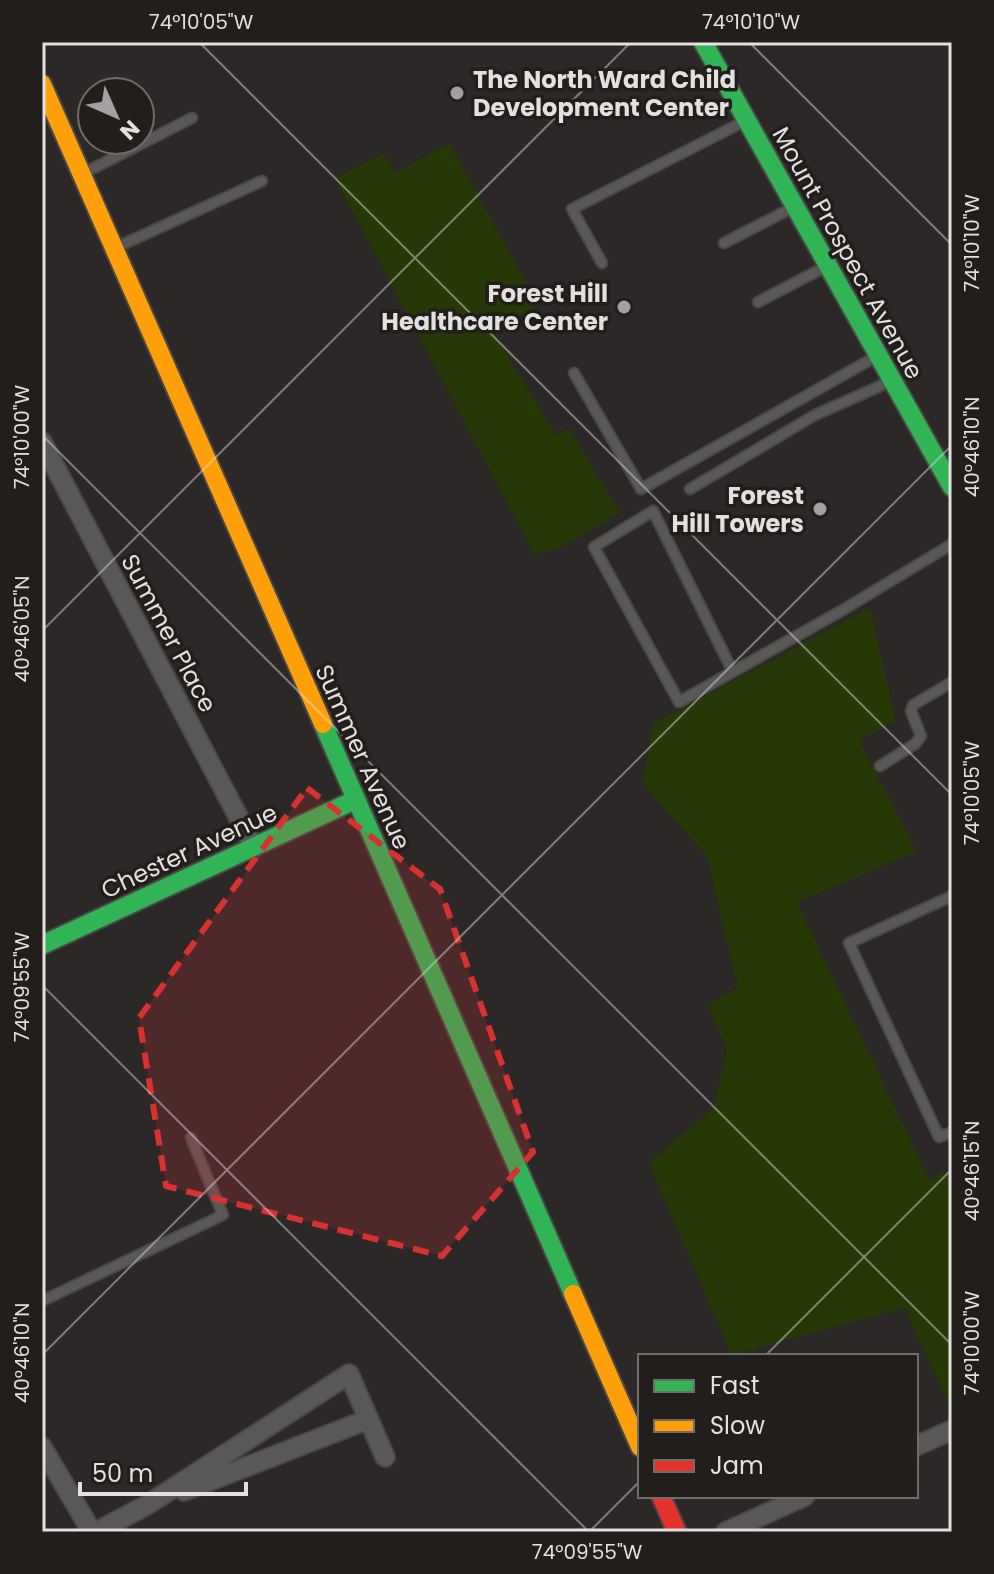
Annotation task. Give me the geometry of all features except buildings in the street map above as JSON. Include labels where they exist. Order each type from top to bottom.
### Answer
[{"type":"street","name":"Mount Prospect Avenue","points":[[703,42],[952,487]]},
{"type":"street","name":"Summer Avenue","points":[[42,84],[638,1442]]},
{"type":"street","points":[[42,132],[59,122]]},
{"type":"street","name":"Summer Place","points":[[42,442],[47,462],[254,847]]},
{"type":"street","name":"Chester Avenue","points":[[42,945],[355,800]]},
{"type":"street","points":[[147,1505],[349,1374],[385,1457]]},
{"type":"street","points":[[42,1447],[94,1532],[147,1505],[369,1419]]},
{"type":"street","points":[[918,1445],[952,1430]]},
{"type":"street","points":[[662,1498],[674,1531]]},
{"type":"street","points":[[726,1532],[801,1498]]},
{"type":"lane","points":[[81,174],[192,118]]},
{"type":"lane","points":[[602,263],[572,209],[746,120]]},
{"type":"lane","points":[[114,248],[262,181]]},
{"type":"lane","points":[[724,243],[795,207]]},
{"type":"lane","points":[[758,302],[828,265]]},
{"type":"lane","points":[[574,373],[641,489],[879,356]]},
{"type":"lane","points":[[690,489],[815,415],[893,381]]},
{"type":"lane","points":[[733,672],[653,511],[594,547],[679,702],[733,672],[841,611],[952,544]]},
{"type":"lane","points":[[880,766],[915,744],[921,736],[911,711],[913,705],[952,682]]},
{"type":"lane","points":[[952,896],[849,943],[939,1137],[952,1132]]},
{"type":"lane","points":[[42,1301],[223,1215],[191,1138]]},
{"type":"highlighted area","points":[[307,788],[440,889],[533,1152],[442,1256],[166,1186],[139,1018]]},
{"type":"green space","points":[[449,143],[539,305],[493,332],[557,436],[569,428],[620,513],[558,549],[535,555],[335,178],[384,154],[395,173]]},
{"type":"green space","points":[[870,608],[896,721],[859,740],[917,852],[797,902],[929,1179],[952,1169],[952,1401],[947,1400],[905,1308],[732,1354],[649,1163],[714,1108],[727,1050],[708,1005],[738,988],[707,856],[643,784],[653,724]]},
{"type":"traffic: fast","points":[[703,42],[952,487]]},
{"type":"traffic: fast","points":[[323,724],[573,1294]]},
{"type":"traffic: fast","points":[[42,945],[355,800]]},
{"type":"traffic: slow","points":[[42,84],[323,724]]},
{"type":"traffic: slow","points":[[573,1294],[638,1442]]},
{"type":"traffic: jam","points":[[662,1498],[677,1532]]},
{"type":"place","name":"The North Ward Child Development Center","points":[[457,93]]},
{"type":"place","name":"Forest Hill Healthcare Center","points":[[624,307]]},
{"type":"place","name":"Forest Hill Towers","points":[[820,509]]}]
